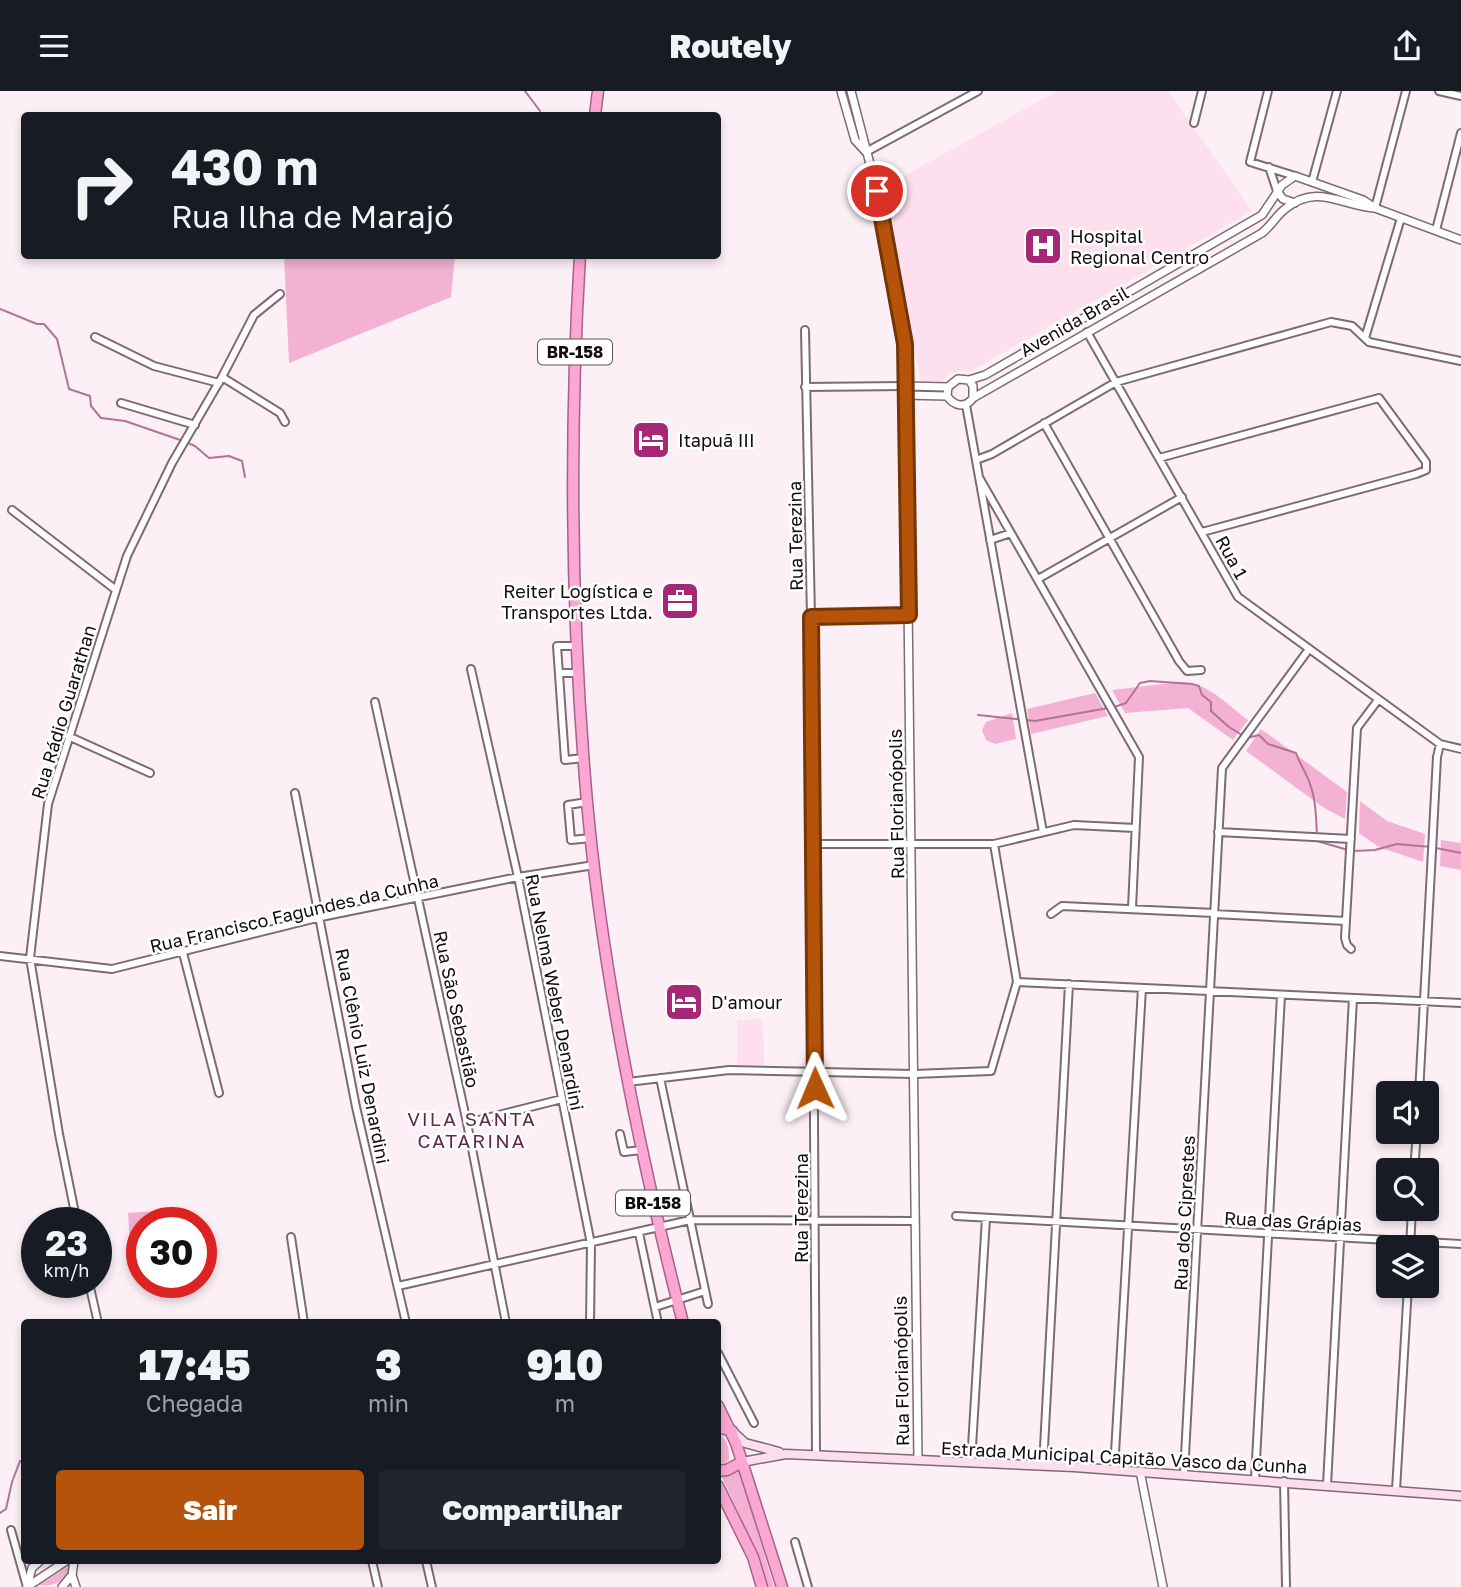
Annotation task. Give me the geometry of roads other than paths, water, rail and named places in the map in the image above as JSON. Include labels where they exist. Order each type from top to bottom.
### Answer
[{"type":"highway","points":[[594,112],[598,91]]},
{"type":"highway","name":"BR-158","points":[[580,259],[572,478],[576,646],[587,802],[594,865],[628,1082],[658,1229],[682,1319]]},
{"type":"highway","points":[[721,1411],[732,1431],[782,1587]]},
{"type":"highway","points":[[721,1428],[732,1431]]},
{"type":"highway","points":[[721,1471],[742,1462]]},
{"type":"highway","points":[[721,1492],[753,1556],[762,1587]]},
{"type":"main road","name":"Estrada Municipal Capitão Vasco da Cunha","points":[[732,1431],[746,1443],[786,1454]]},
{"type":"main road","name":"Estrada Municipal Capitão Vasco da Cunha","points":[[742,1462],[786,1454],[1114,1469],[1461,1496]]},
{"type":"street","name":"Rua Florianópolis","points":[[841,91],[855,140],[866,152]]},
{"type":"street","name":"Rua Florianópolis","points":[[851,91],[877,191],[904,334],[913,844],[918,1460]]},
{"type":"street","points":[[866,152],[978,91]]},
{"type":"street","points":[[1194,123],[1202,91]]},
{"type":"street","name":"Avenida Brasil","points":[[1268,91],[1250,163],[1269,167],[1363,200],[1375,208],[1461,240]]},
{"type":"street","points":[[1305,198],[1312,182],[1337,91]]},
{"type":"street","points":[[1375,208],[1406,91]]},
{"type":"street","points":[[1438,91],[1461,96]]},
{"type":"street","points":[[1436,230],[1461,133]]},
{"type":"street","points":[[1269,167],[1277,191],[1283,199],[1295,203]]},
{"type":"street","name":"Avenida Brasil","points":[[948,392],[958,379],[969,380],[985,375],[1262,215],[1286,180],[1295,176]]},
{"type":"street","name":"Avenida Brasil","points":[[948,392],[958,406],[966,405],[973,398],[1262,233],[1286,208],[1305,198],[1329,196],[1360,207],[1375,208]]},
{"type":"street","points":[[1365,338],[1401,218]]},
{"type":"street","name":"Rua Rádio Guarathan","points":[[74,1207],[30,958],[48,804],[127,556],[172,463],[254,315],[280,294]]},
{"type":"street","points":[[1120,297],[1127,309]]},
{"type":"street","points":[[976,460],[1116,382],[1331,323],[1352,326],[1369,342],[1461,361]]},
{"type":"street","name":"Rua Terezina","points":[[805,330],[811,617],[816,1455]]},
{"type":"street","name":"Rua 1","points":[[1087,332],[1238,597],[1440,744],[1461,749]]},
{"type":"street","points":[[95,337],[154,366],[220,380],[280,413],[285,422]]},
{"type":"street","points":[[969,380],[973,386],[973,398]]},
{"type":"street","points":[[805,387],[905,391]]},
{"type":"street","name":"Avenida Brasil","points":[[905,391],[948,392]]},
{"type":"street","points":[[1159,458],[1379,398],[1426,462],[1426,470],[1416,474],[1202,532]]},
{"type":"street","points":[[121,403],[195,425]]},
{"type":"street","points":[[966,405],[1042,832]]},
{"type":"street","points":[[1044,423],[1187,671],[1201,670]]},
{"type":"street","points":[[980,479],[1139,757],[1132,908]]},
{"type":"street","points":[[1038,579],[1182,497]]},
{"type":"street","points":[[12,510],[116,590]]},
{"type":"street","points":[[990,540],[1011,533]]},
{"type":"street","points":[[811,617],[909,615]]},
{"type":"street","points":[[576,646],[557,646],[565,760],[584,758]]},
{"type":"street","name":"Rua dos Ciprestes","points":[[1184,1474],[1222,768],[1309,649]]},
{"type":"street","name":"Rua Nelma Weber Denardini","points":[[471,669],[518,877],[591,1244],[590,1319]]},
{"type":"street","points":[[559,673],[578,673]]},
{"type":"street","points":[[1352,949],[1345,938],[1357,728],[1378,700]]},
{"type":"street","name":"Rua São Sebastião","points":[[375,702],[467,1123],[505,1319]]},
{"type":"street","points":[[562,716],[581,716]]},
{"type":"street","points":[[68,736],[150,773]]},
{"type":"street","points":[[1420,1081],[1437,757],[1440,744]]},
{"type":"street","name":"Rua Clênio Luiz Denardini","points":[[296,793],[356,1107],[405,1319]]},
{"type":"street","points":[[587,802],[568,805],[571,840],[591,838]]},
{"type":"street","points":[[812,843],[994,844],[1074,825],[1135,828]]},
{"type":"street","points":[[1218,832],[1351,839]]},
{"type":"street","points":[[628,1082],[729,1070],[914,1074],[990,1071],[1017,982],[994,844]]},
{"type":"street","name":"Rua Francisco Fagundes da Cunha","points":[[0,956],[112,969],[321,918],[518,877],[594,865]]},
{"type":"street","points":[[1051,914],[1062,906],[1346,921]]},
{"type":"street","points":[[183,953],[219,1093]]},
{"type":"street","points":[[1017,982],[1461,1003]]},
{"type":"street","points":[[1043,1466],[1069,984]]},
{"type":"street","points":[[1114,1469],[1142,988]]},
{"type":"street","points":[[1255,1479],[1281,995]]},
{"type":"street","points":[[1326,1485],[1353,998]]},
{"type":"street","points":[[660,1078],[708,1304]]},
{"type":"street","points":[[467,1123],[562,1099]]},
{"type":"street","points":[[620,1134],[624,1152],[642,1150]]},
{"type":"street","name":"Rua das Grápias","points":[[956,1216],[1376,1241]]},
{"type":"street","points":[[971,1463],[986,1218]]},
{"type":"street","points":[[398,1286],[690,1220],[915,1221]]},
{"type":"street","points":[[639,1233],[657,1319]]},
{"type":"street","points":[[291,1237],[303,1319]]},
{"type":"street","name":"Rua das Grápias","points":[[1439,1244],[1461,1244]]},
{"type":"street","points":[[655,1307],[705,1291]]},
{"type":"street","points":[[92,1298],[97,1319]]},
{"type":"street","points":[[1396,1490],[1407,1298]]},
{"type":"street","points":[[721,1359],[754,1423]]},
{"type":"street","points":[[1140,1471],[1163,1587]]},
{"type":"street","points":[[1284,1482],[1286,1587]]},
{"type":"street","points":[[11,1530],[27,1587]]},
{"type":"street","points":[[795,1542],[808,1587]]},
{"type":"street","points":[[27,1587],[32,1568],[37,1564]]},
{"type":"street","points":[[27,1587],[62,1564]]},
{"type":"street","points":[[74,1564],[72,1575],[76,1587]]},
{"type":"street","points":[[373,1564],[378,1587]]},
{"type":"street","points":[[427,1564],[432,1587]]},
{"type":"street","points":[[62,1587],[72,1575]]},
{"type":"waterway","points":[[525,91],[540,111]]},
{"type":"waterway","points":[[0,309],[37,324],[44,324],[57,339],[69,389],[90,396],[91,406],[101,418],[125,421],[183,441]]},
{"type":"waterway","points":[[188,443],[209,458],[229,456],[242,461],[245,477]]},
{"type":"waterway","points":[[1114,707],[1126,703],[1140,683],[1150,681],[1192,684],[1199,686],[1202,695],[1211,702],[1211,711],[1242,735]]},
{"type":"waterway","points":[[978,715],[1035,721],[1108,708]]},
{"type":"waterway","points":[[1247,738],[1259,735],[1268,744],[1296,753],[1312,790],[1317,835]]},
{"type":"waterway","points":[[1317,841],[1348,850]]},
{"type":"waterway","points":[[1353,851],[1375,850],[1397,844],[1431,847]]},
{"type":"waterway","points":[[1436,848],[1461,853]]},
{"type":"waterway","points":[[0,1513],[6,1509],[12,1482],[21,1461]]},
{"type":"place","name":"Hospital Regional Centro","points":[[1043,246]]},
{"type":"place","name":"Itapuã III","points":[[651,440]]},
{"type":"place","name":"Reiter Logística e Transportes Ltda.","points":[[680,601]]},
{"type":"place","name":"D'amour","points":[[684,1002]]},
{"type":"district","name":"VILA SANTA CATARINA","points":[[472,1129]]}]
